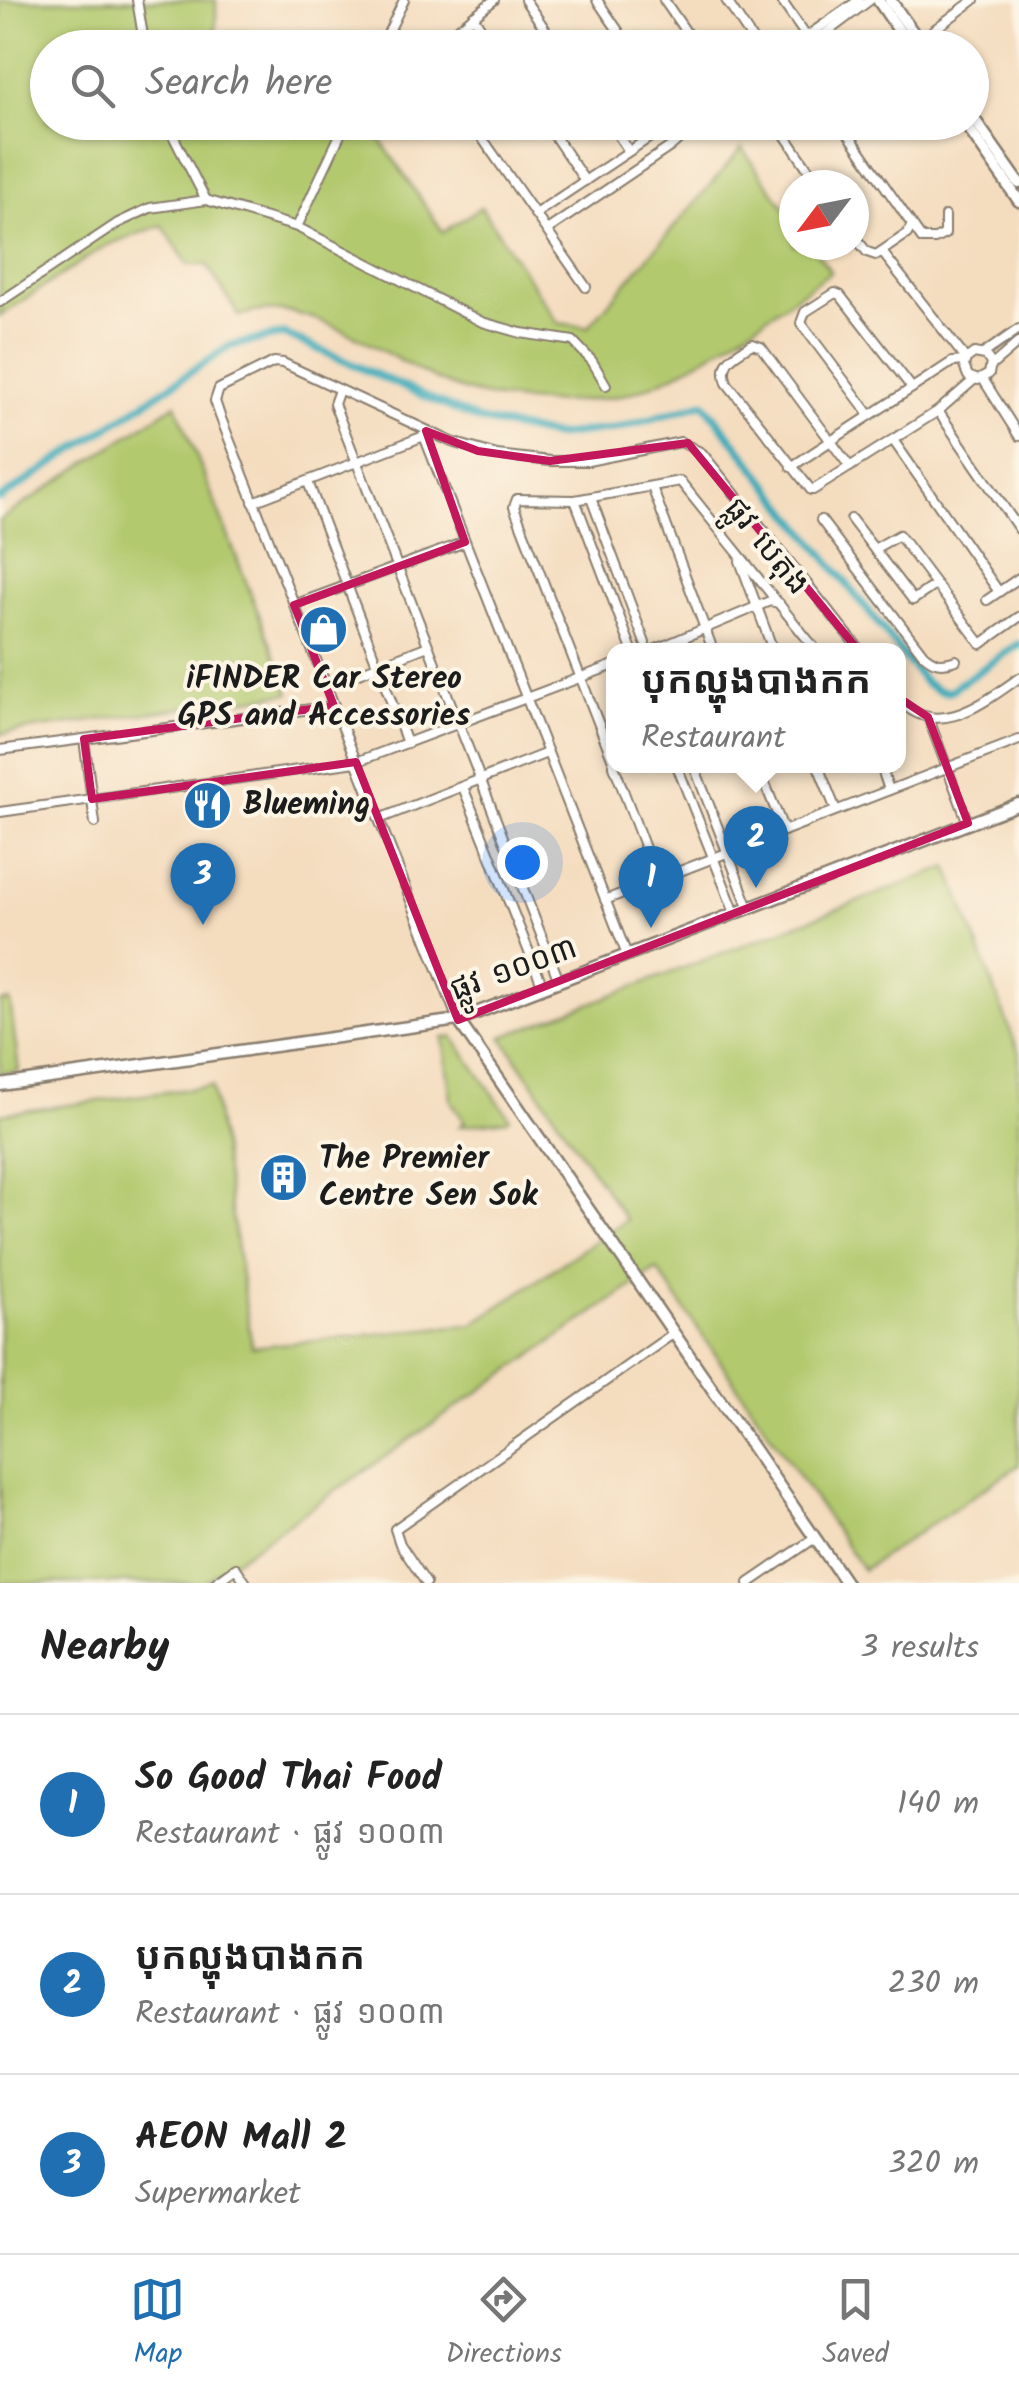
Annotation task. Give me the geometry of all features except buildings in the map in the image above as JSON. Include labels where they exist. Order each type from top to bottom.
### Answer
[{"type":"main road","points":[[874,0],[903,30]]},
{"type":"main road","points":[[890,0],[909,30]]},
{"type":"main road","points":[[977,140],[1019,201]]},
{"type":"main road","points":[[989,140],[1019,184]]},
{"type":"main road","name":"ផ្លូវ ១០០៣","points":[[0,1085],[458,1020],[1019,804]]},
{"type":"main road","points":[[458,1020],[846,1583]]},
{"type":"street","points":[[138,0],[142,30]]},
{"type":"street","points":[[390,30],[404,0]]},
{"type":"street","points":[[456,30],[494,0]]},
{"type":"street","points":[[526,0],[546,30]]},
{"type":"street","points":[[597,0],[618,30]]},
{"type":"street","points":[[664,0],[685,30]]},
{"type":"street","points":[[726,0],[746,30]]},
{"type":"street","points":[[780,0],[802,30]]},
{"type":"street","points":[[815,30],[859,0]]},
{"type":"street","points":[[832,30],[874,0]]},
{"type":"street","points":[[937,30],[974,0]]},
{"type":"street","points":[[473,16],[482,30]]},
{"type":"street","points":[[175,140],[206,200]]},
{"type":"street","points":[[297,227],[338,140]]},
{"type":"street","points":[[484,140],[586,288]]},
{"type":"street","points":[[557,140],[585,181]]},
{"type":"street","points":[[621,140],[629,151]]},
{"type":"street","points":[[535,214],[646,140]]},
{"type":"street","points":[[547,230],[670,148],[675,140]]},
{"type":"street","points":[[788,140],[809,170]]},
{"type":"street","points":[[852,140],[922,239],[935,240],[945,234],[945,216]]},
{"type":"street","points":[[1,300],[118,223],[150,208],[206,200],[297,227],[482,322],[573,341],[592,361],[606,385]]},
{"type":"street","points":[[869,252],[872,255],[882,252],[908,234],[911,227]]},
{"type":"street","points":[[882,252],[966,360],[967,374],[979,379],[1019,436]]},
{"type":"street","points":[[870,415],[802,323],[806,312],[836,293],[840,295],[912,388]]},
{"type":"street","points":[[791,467],[952,362],[983,354],[1019,329]]},
{"type":"street","points":[[850,467],[761,347],[752,344],[726,360],[725,379],[811,490],[850,467],[938,412],[1019,342]]},
{"type":"street","points":[[983,354],[991,366]]},
{"type":"street","points":[[458,1020],[215,401],[219,389],[274,362],[283,363],[425,433],[478,451],[550,461],[606,459],[681,442],[693,446],[854,643]]},
{"type":"street","points":[[339,390],[334,404],[560,981]]},
{"type":"street","points":[[938,412],[1019,529]]},
{"type":"street","points":[[254,502],[425,433]]},
{"type":"street","points":[[425,433],[627,955]]},
{"type":"street","points":[[892,440],[1000,592]]},
{"type":"street","points":[[308,482],[408,743]]},
{"type":"street","name":"ផ្លូវ បេតុង","points":[[652,487],[680,482],[811,643]]},
{"type":"street","points":[[606,743],[514,507],[520,497],[575,500],[652,487],[710,643]]},
{"type":"street","points":[[591,498],[646,643]]},
{"type":"street","points":[[575,500],[629,643]]},
{"type":"street","points":[[851,518],[913,600],[935,584]]},
{"type":"street","points":[[821,520],[923,654],[943,665],[956,660]]},
{"type":"street","points":[[874,549],[899,535],[982,644],[1019,617]]},
{"type":"street","points":[[294,605],[465,542]]},
{"type":"street","points":[[738,556],[770,643]]},
{"type":"street","points":[[987,600],[1019,578]]},
{"type":"street","points":[[671,643],[770,601],[782,605]]},
{"type":"street","points":[[326,686],[428,646]]},
{"type":"street","points":[[0,812],[356,762],[606,668]]},
{"type":"street","points":[[906,706],[928,717],[962,714],[1019,678]]},
{"type":"street","points":[[0,750],[334,706]]},
{"type":"street","points":[[928,717],[968,823]]},
{"type":"street","points":[[84,739],[95,823]]},
{"type":"street","points":[[605,900],[1019,740]]},
{"type":"street","points":[[378,819],[547,753]]},
{"type":"street","points":[[617,773],[658,880]]},
{"type":"street","points":[[680,773],[735,913]]},
{"type":"street","points":[[697,773],[750,908]]},
{"type":"street","points":[[761,773],[784,831]]},
{"type":"street","points":[[821,773],[836,810]]},
{"type":"street","points":[[883,773],[889,790]]},
{"type":"street","points":[[463,787],[544,987]]},
{"type":"street","points":[[480,828],[497,822]]},
{"type":"street","points":[[426,1583],[400,1544],[395,1528],[674,1333]]},
{"type":"street","points":[[748,1583],[763,1579],[814,1538]]},
{"type":"street","points":[[215,1583],[236,1568],[246,1583]]},
{"type":"highlighted area","points":[[426,431],[478,451],[550,461],[688,443],[895,695],[928,717],[968,823],[458,1020],[356,762],[92,799],[84,739],[334,706],[294,605],[465,542]]},
{"type":"green space","points":[[0,0],[216,0],[216,30],[30,30],[30,140],[381,140],[443,232],[481,207],[558,323],[588,327],[742,148],[779,200],[779,260],[822,260],[831,272],[722,347],[662,380],[607,398],[527,401],[487,396],[449,385],[346,332],[291,312],[264,311],[239,316],[207,265],[188,265],[162,225],[105,246],[0,316]]},
{"type":"green space","points":[[176,404],[290,693],[0,734],[0,520]]},
{"type":"green space","points":[[948,867],[1019,1053],[1019,1465],[863,1570],[657,1269],[202,1583],[0,1583],[0,1114],[212,1086],[252,1347],[473,1324],[626,1220],[502,1037]]},
{"type":"green space","points":[[10,1001],[19,1071],[0,1074],[0,1002]]},
{"type":"green space","points":[[453,1037],[510,1118],[460,1126],[465,1122],[451,1101],[443,1038]]},
{"type":"waterway","points":[[0,499],[230,346],[284,334],[478,420],[555,436],[619,428],[704,403],[893,643]]},
{"type":"waterway","points":[[906,659],[925,683],[948,692],[1019,644]]},
{"type":"place","name":"iFINDER Car Stereo GPS and Accessories","points":[[324,629]]},
{"type":"place","name":"Blueming","points":[[208,805]]},
{"type":"place","name":"បុកល្ហុងបាងកក","points":[[756,888]]},
{"type":"place","name":"AEON Mall 2","points":[[203,925]]},
{"type":"place","name":"So Good Thai Food","points":[[651,928]]},
{"type":"place","name":"The Premier Centre Sen Sok","points":[[284,1177]]}]
